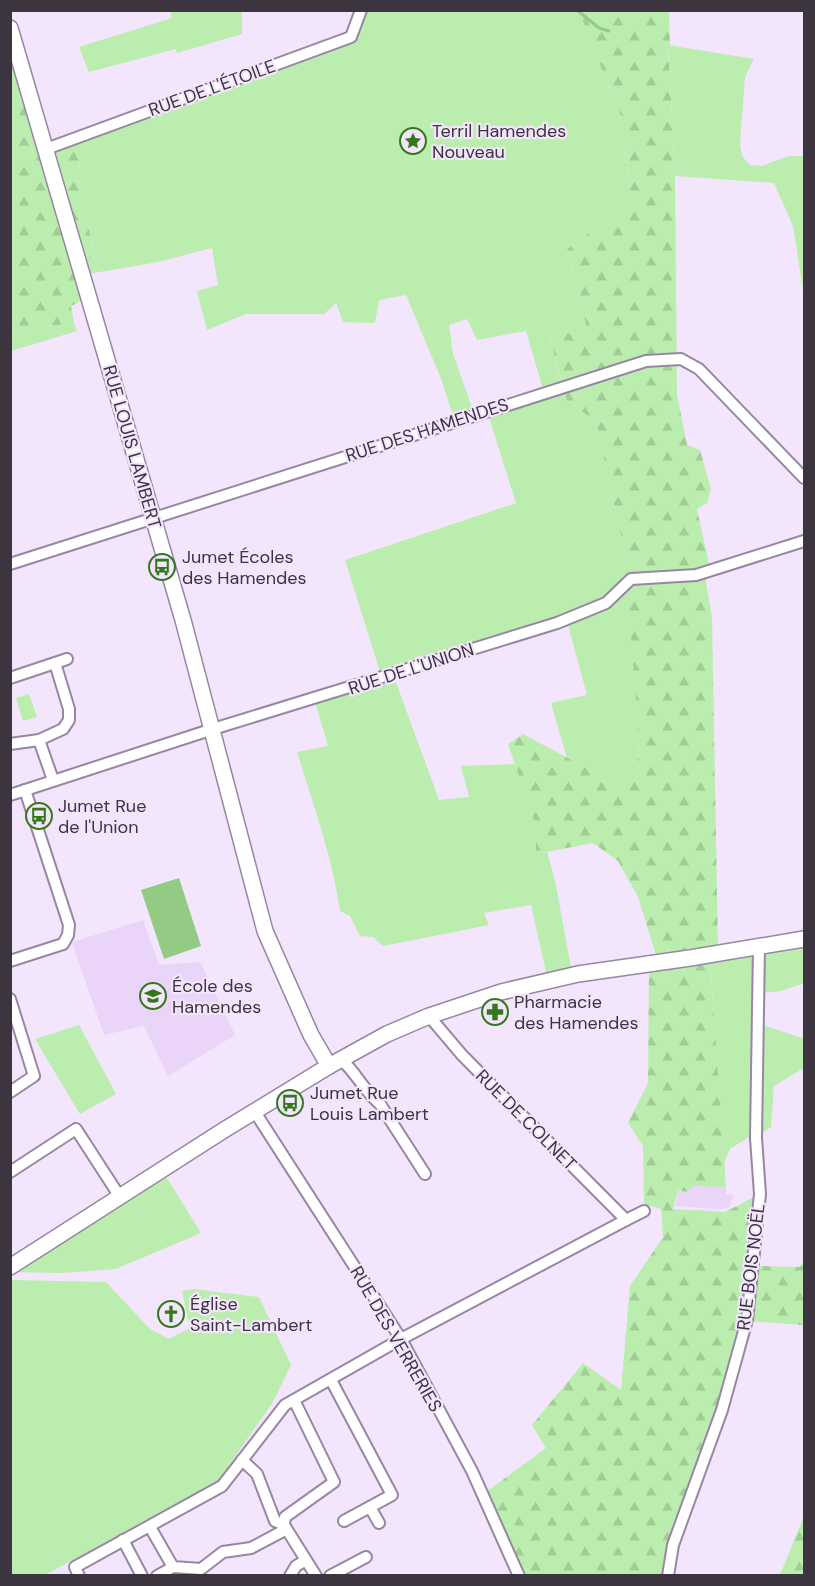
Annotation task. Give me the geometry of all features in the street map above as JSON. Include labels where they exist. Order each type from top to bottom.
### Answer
[{"type":"street","name":"RUE DE L'ÉTOILE","points":[[46,148],[351,37],[361,10]]},
{"type":"street","name":"RUE LOUIS LAMBERT","points":[[10,28],[213,729],[265,931],[311,1035],[336,1063]]},
{"type":"street","name":"RUE DES HAMENDES","points":[[10,564],[646,361],[681,359],[699,369],[804,478]]},
{"type":"street","name":"RUE DE L'UNION","points":[[10,795],[213,729],[556,623],[600,607],[627,582],[635,578],[696,575],[804,541]]},
{"type":"street","points":[[10,678],[67,659]]},
{"type":"street","points":[[10,744],[39,740],[63,729],[69,720],[69,709],[55,663]]},
{"type":"street","points":[[39,740],[53,780]]},
{"type":"street","points":[[10,961],[63,944],[68,935],[69,925],[25,790]]},
{"type":"street","points":[[10,1267],[224,1130],[336,1063],[387,1035],[429,1016],[501,992],[578,974],[804,939]]},
{"type":"street","name":"RUE BOIS NOËL","points":[[668,1575],[673,1545],[722,1410],[747,1320],[760,1194],[756,1138],[759,946]]},
{"type":"street","points":[[10,999],[14,1024],[34,1076],[10,1092]]},
{"type":"street","name":"RUE DE COLNET","points":[[429,1016],[462,1055],[626,1220]]},
{"type":"street","points":[[336,1063],[352,1070],[380,1104],[425,1174]]},
{"type":"street","name":"RUE DES VERRERIES","points":[[255,1112],[401,1339],[472,1471],[519,1575]]},
{"type":"street","points":[[10,1172],[76,1129],[120,1197]]},
{"type":"street","points":[[77,1571],[123,1540],[222,1486],[285,1405],[401,1339],[644,1211]]},
{"type":"street","points":[[331,1380],[392,1495],[344,1521]]},
{"type":"street","points":[[156,1575],[173,1567],[203,1572],[223,1552],[251,1548],[283,1531],[285,1517],[334,1482],[294,1400]]},
{"type":"street","points":[[242,1460],[256,1474],[275,1521],[284,1526],[315,1575]]},
{"type":"street","points":[[370,1507],[379,1523]]},
{"type":"street","points":[[150,1527],[173,1567]]},
{"type":"street","points":[[123,1540],[142,1575]]},
{"type":"street","points":[[330,1575],[366,1557]]},
{"type":"street","points":[[290,1575],[296,1566],[306,1560]]},
{"type":"shaded area","points":[[179,878],[201,946],[164,959],[141,890]]},
{"type":"shaded area","name":"École des Hamendes","points":[[143,920],[159,965],[200,962],[235,1035],[168,1076],[144,1026],[104,1035],[72,942]]},
{"type":"shaded area","points":[[694,1186],[726,1187],[726,1194],[734,1195],[728,1208],[675,1206],[678,1190],[686,1192]]},
{"type":"green space","points":[[170,11],[242,11],[242,34],[177,53],[176,49],[89,72],[79,47],[172,18]]},
{"type":"green space","points":[[364,11],[579,11],[619,106],[632,203],[567,249],[588,332],[549,336],[567,400],[596,422],[628,567],[635,578],[639,738],[637,781],[590,770],[567,758],[551,703],[587,695],[568,625],[583,613],[381,675],[345,560],[516,503],[487,411],[543,389],[526,331],[477,340],[467,319],[449,325],[453,354],[473,410],[453,416],[442,381],[406,295],[379,300],[375,323],[343,322],[336,303],[324,314],[246,314],[207,330],[197,291],[218,285],[212,248],[158,262],[82,275],[75,263],[95,257],[77,175],[83,151],[79,133],[344,36]]},
{"type":"green space","points":[[579,11],[669,11],[670,45],[668,45],[675,176],[677,394],[687,445],[700,450],[711,489],[707,503],[697,509],[710,568],[704,570],[712,618],[718,953],[656,955],[638,897],[618,861],[593,843],[536,854],[536,826],[508,744],[523,734],[590,770],[637,781],[639,738],[627,585],[635,578],[628,567],[596,422],[567,400],[549,335],[588,332],[567,249],[632,203],[619,106]]},
{"type":"green space","points":[[10,38],[45,160],[56,148],[80,138],[83,151],[77,175],[95,257],[75,263],[85,299],[71,306],[74,323],[11,330]]},
{"type":"green space","points":[[668,45],[754,59],[745,77],[740,144],[742,156],[750,165],[761,166],[789,156],[804,156],[804,296],[793,226],[774,183],[675,176]]},
{"type":"green space","points":[[74,323],[77,331],[11,351],[11,330]]},
{"type":"green space","points":[[393,674],[439,800],[469,797],[461,766],[515,764],[536,826],[536,854],[547,852],[555,880],[571,968],[546,972],[531,905],[484,913],[489,925],[383,946],[373,937],[360,936],[350,916],[340,911],[327,850],[297,752],[328,746],[314,699]]},
{"type":"green space","points":[[29,694],[37,717],[23,721],[16,698]]},
{"type":"green space","points":[[804,943],[804,983],[781,991],[762,993],[766,955],[774,950]]},
{"type":"green space","points":[[759,956],[749,1137],[730,1149],[724,1162],[710,961]]},
{"type":"green space","points":[[710,961],[726,1187],[694,1186],[686,1192],[678,1190],[673,1209],[725,1212],[760,1194],[748,1314],[760,1266],[800,1267],[804,1261],[804,1325],[747,1321],[669,1575],[523,1575],[482,1495],[546,1448],[532,1425],[583,1363],[621,1390],[630,1286],[663,1237],[661,1209],[644,1204],[643,1146],[628,1123],[648,1083],[649,968]]},
{"type":"green space","points":[[760,1024],[804,1037],[804,1068],[774,1086],[771,1127],[756,1138]]},
{"type":"green space","points":[[79,1025],[116,1094],[80,1114],[35,1039]]},
{"type":"green space","points":[[167,1178],[201,1233],[116,1269],[62,1273],[11,1272],[155,1183]]},
{"type":"green space","points":[[11,1280],[106,1282],[150,1329],[169,1339],[190,1328],[182,1291],[194,1289],[259,1297],[291,1365],[273,1402],[218,1481],[45,1575],[11,1575]]},
{"type":"green space","points":[[804,1516],[804,1575],[780,1575]]},
{"type":"waterway","points":[[577,10],[599,28],[609,31]]},
{"type":"place","name":"Terril Hamendes Nouveau","points":[[413,141]]},
{"type":"place","name":"Jumet Écoles des Hamendes","points":[[162,567]]},
{"type":"place","name":"Jumet Rue de l'Union","points":[[39,816]]},
{"type":"place","name":"École des Hamendes","points":[[153,996]]},
{"type":"place","name":"Pharmacie des Hamendes","points":[[495,1012]]},
{"type":"place","name":"Jumet Rue Louis Lambert","points":[[290,1103]]},
{"type":"place","name":"Église Saint-Lambert","points":[[171,1314]]}]
